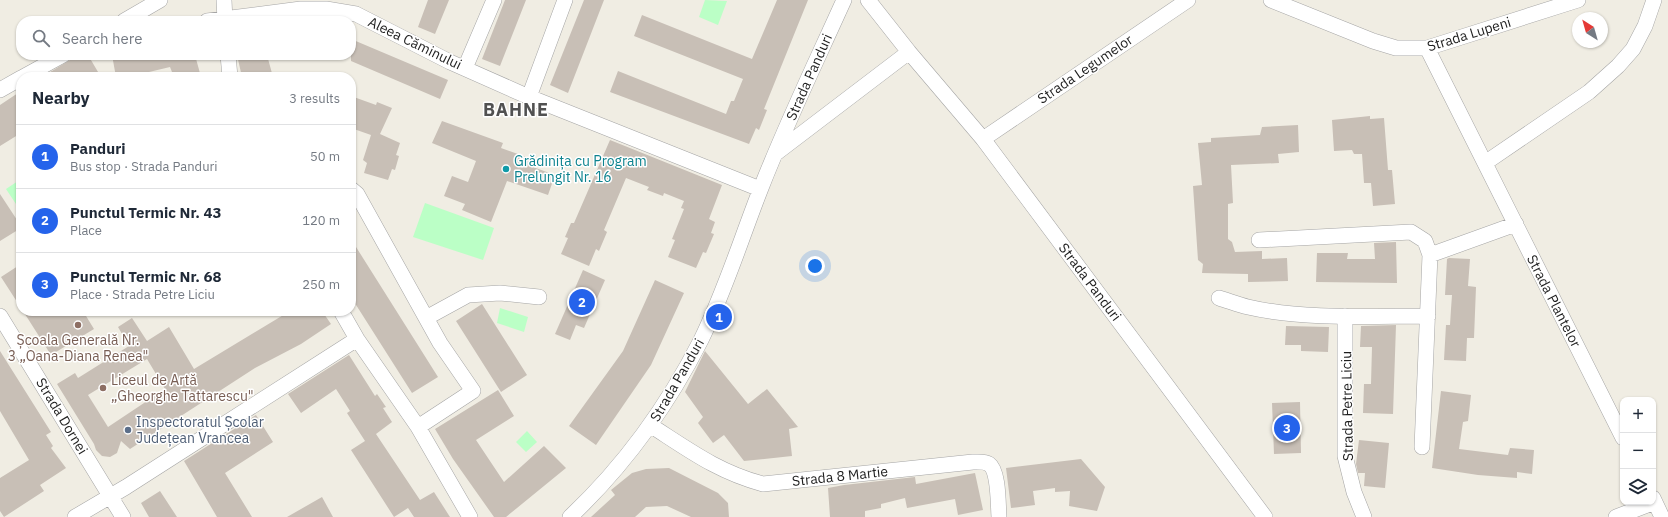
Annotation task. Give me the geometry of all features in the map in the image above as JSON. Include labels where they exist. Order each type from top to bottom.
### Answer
[{"type":"street","points":[[133,16],[160,0]]},
{"type":"street","points":[[224,0],[225,16]]},
{"type":"street","points":[[465,68],[494,0]]},
{"type":"street","points":[[529,97],[565,0]]},
{"type":"street","name":"Strada Panduri","points":[[570,517],[585,503],[650,425],[700,340],[732,268],[760,190],[775,154],[844,0]]},
{"type":"street","name":"Strada Panduri","points":[[868,0],[909,52],[983,139],[1265,517]]},
{"type":"street","name":"Strada Legumelor","points":[[983,139],[1188,0]]},
{"type":"street","name":"Strada Lupeni","points":[[1271,0],[1373,41],[1396,48],[1428,48],[1578,0]]},
{"type":"street","points":[[1485,164],[1589,92],[1618,66],[1633,50],[1645,26],[1654,0]]},
{"type":"street","name":"Aleea Căminului","points":[[253,16],[301,9],[326,9],[356,14],[465,68],[529,97],[760,190]]},
{"type":"street","name":"Strada Plantelor","points":[[1428,48],[1620,433]]},
{"type":"street","name":"Strada Panduri","points":[[775,154],[909,52]]},
{"type":"street","points":[[33,72],[54,60]]},
{"type":"street","points":[[228,60],[230,72]]},
{"type":"street","points":[[0,90],[16,81]]},
{"type":"street","points":[[356,193],[426,318],[473,391],[418,426]]},
{"type":"street","points":[[1430,255],[1516,224]]},
{"type":"street","points":[[1259,240],[1411,232],[1424,241],[1430,255],[1422,447]]},
{"type":"street","points":[[426,318],[468,295],[500,294],[539,297]]},
{"type":"street","points":[[1219,298],[1248,307],[1291,313],[1345,316],[1428,316]]},
{"type":"street","name":"Strada Dornei","points":[[0,316],[122,517]]},
{"type":"street","points":[[344,316],[356,339],[418,426],[470,517]]},
{"type":"street","name":"Strada Petre Liciu","points":[[1345,316],[1345,456],[1354,492],[1364,517]]},
{"type":"street","points":[[75,517],[111,497],[356,339]]},
{"type":"street","name":"Strada 8 Martie","points":[[650,425],[710,464],[744,479],[763,484],[985,462],[990,465],[995,474],[999,517]]},
{"type":"street","points":[[1656,504],[1662,517]]},
{"type":"street","points":[[1616,517],[1643,505]]},
{"type":"green space","points":[[705,0],[727,1],[718,25],[699,17]]},
{"type":"green space","points":[[16,182],[16,204],[6,189]]},
{"type":"green space","points":[[425,203],[494,228],[483,260],[413,237]]},
{"type":"green space","points":[[500,308],[528,317],[524,332],[497,323]]},
{"type":"green space","points":[[527,431],[537,442],[526,452],[516,442]]},
{"type":"building","points":[[428,0],[449,0],[435,34],[418,27]]},
{"type":"building","points":[[505,0],[526,0],[500,66],[482,59]]},
{"type":"building","points":[[584,0],[604,0],[568,93],[550,85]]},
{"type":"building","points":[[777,0],[808,0],[764,109],[767,110],[759,130],[756,128],[749,144],[610,92],[618,71],[726,114],[731,101],[734,101],[743,79],[634,36],[642,15],[752,59]]},
{"type":"building","points":[[356,41],[448,80],[440,99],[351,61],[356,60]]},
{"type":"building","points":[[70,60],[91,60],[98,72],[50,72]]},
{"type":"building","points":[[113,60],[196,60],[200,72],[172,72],[170,67],[149,72],[115,72]]},
{"type":"building","points":[[238,60],[268,60],[272,72],[241,72]]},
{"type":"building","points":[[16,94],[16,136],[0,146],[0,105]]},
{"type":"building","points":[[356,98],[376,105],[377,102],[392,108],[380,134],[400,143],[396,155],[399,156],[395,170],[392,169],[388,180],[364,173],[367,163],[363,160],[371,135],[356,130]]},
{"type":"building","points":[[1370,116],[1370,119],[1384,118],[1388,170],[1392,170],[1395,204],[1373,206],[1371,183],[1364,183],[1362,154],[1354,154],[1352,150],[1334,151],[1332,120]]},
{"type":"building","name":"Grădinița cu Program Prelungit Nr. 16","points":[[442,121],[503,143],[501,148],[535,160],[533,167],[555,175],[548,195],[507,181],[491,222],[462,210],[465,204],[444,196],[452,176],[468,182],[476,161],[432,143]]},
{"type":"building","points":[[1298,125],[1299,152],[1278,154],[1279,163],[1231,165],[1233,203],[1228,204],[1228,239],[1232,242],[1235,252],[1262,251],[1262,259],[1287,258],[1288,281],[1248,282],[1248,274],[1202,273],[1203,264],[1198,260],[1193,186],[1202,185],[1198,143],[1211,142],[1211,138],[1260,135],[1262,127]]},
{"type":"building","points":[[610,140],[722,185],[709,219],[715,222],[711,233],[714,234],[706,253],[703,252],[696,268],[668,257],[675,240],[672,239],[684,209],[681,208],[684,201],[664,193],[663,196],[647,190],[649,187],[626,178],[604,230],[607,232],[599,251],[596,249],[589,266],[561,254],[568,238],[565,237],[571,223],[574,223]]},
{"type":"building","points":[[0,194],[16,218],[16,231],[0,241]]},
{"type":"building","points":[[1396,242],[1397,283],[1316,282],[1317,253],[1348,253],[1347,259],[1375,259],[1374,243]]},
{"type":"building","points":[[356,247],[438,377],[412,393],[356,305]]},
{"type":"building","points":[[1447,259],[1470,259],[1468,286],[1476,287],[1474,338],[1467,338],[1466,361],[1444,360],[1446,325],[1450,325],[1452,295],[1445,295]]},
{"type":"building","points":[[16,267],[16,300],[1,277]]},
{"type":"building","points":[[583,270],[605,280],[584,328],[576,325],[570,340],[555,334]]},
{"type":"building","points":[[655,280],[684,293],[651,365],[596,445],[569,426],[623,351]]},
{"type":"building","points":[[482,304],[527,375],[501,392],[456,321]]},
{"type":"building","points":[[26,316],[86,316],[94,329],[51,355]]},
{"type":"building","points":[[282,316],[325,316],[331,324],[301,344],[255,368],[130,449],[121,441],[117,453],[110,457],[102,456],[96,450],[94,444],[57,384],[75,373],[78,378],[129,346],[118,327],[132,318],[147,341],[169,327],[194,369]],"holes":[[[147,359],[165,389],[108,427],[88,395]]]},
{"type":"building","points":[[1396,325],[1393,414],[1363,413],[1364,384],[1371,384],[1372,347],[1360,347],[1361,326]]},
{"type":"building","points":[[1286,326],[1329,327],[1328,352],[1301,351],[1301,345],[1285,345]]},
{"type":"building","points":[[0,351],[51,432],[46,435],[53,446],[51,448],[66,468],[40,485],[44,491],[4,517],[0,511],[0,478],[29,460],[0,411]]},
{"type":"building","points":[[705,351],[748,404],[767,389],[798,427],[789,429],[792,456],[744,461],[724,435],[713,443],[698,423],[703,417],[685,392]]},
{"type":"building","points":[[349,355],[375,396],[377,394],[386,407],[383,408],[392,422],[376,434],[420,500],[434,492],[450,517],[414,517],[408,508],[394,517],[351,450],[365,441],[347,413],[350,411],[336,389],[301,413],[288,394]]},
{"type":"building","points":[[498,390],[514,416],[476,440],[504,482],[544,446],[566,468],[506,517],[494,517],[453,459],[435,429]]},
{"type":"building","points":[[1441,391],[1471,395],[1468,421],[1463,422],[1459,449],[1508,455],[1510,448],[1534,450],[1532,474],[1517,472],[1517,478],[1478,475],[1432,468]]},
{"type":"building","points":[[1300,402],[1301,453],[1274,454],[1272,403]]},
{"type":"building","points":[[256,415],[273,442],[225,473],[252,517],[217,517],[184,461]]},
{"type":"building","points":[[1359,440],[1389,443],[1385,488],[1364,486],[1365,473],[1358,473],[1356,464]]},
{"type":"building","points":[[1081,459],[1105,487],[1097,511],[1069,506],[1070,491],[1055,492],[1055,488],[1033,491],[1035,505],[1011,508],[1006,468]]},
{"type":"building","points":[[669,468],[718,493],[728,503],[729,517],[691,517],[667,506],[646,507],[635,517],[591,517],[615,495],[611,490],[632,473],[646,469]]},
{"type":"building","points":[[975,473],[983,510],[958,515],[955,499],[907,508],[905,498],[881,504],[881,508],[865,511],[865,517],[830,517],[828,488],[915,477],[916,484]]},
{"type":"building","points":[[160,491],[177,517],[149,517],[141,503]]},
{"type":"building","points":[[322,497],[333,517],[287,517]]},
{"type":"place","name":"Grădinița cu Program Prelungit Nr. 16","points":[[506,169]]},
{"type":"place","name":"Punctul Termic Nr. 43","points":[[582,302]]},
{"type":"place","name":"Panduri","points":[[719,317]]},
{"type":"place","name":"Școala Generală Nr. 3 „Oana-Diana Renea\"","points":[[78,325]]},
{"type":"place","name":"Liceul de Artă „Gheorghe Tattarescu\"","points":[[103,388]]},
{"type":"place","name":"Punctul Termic Nr. 68","points":[[1287,428]]},
{"type":"place","name":"Inspectoratul Școlar Județean Vrancea","points":[[128,430]]},
{"type":"district","name":"BAHNE","points":[[516,110]]}]
